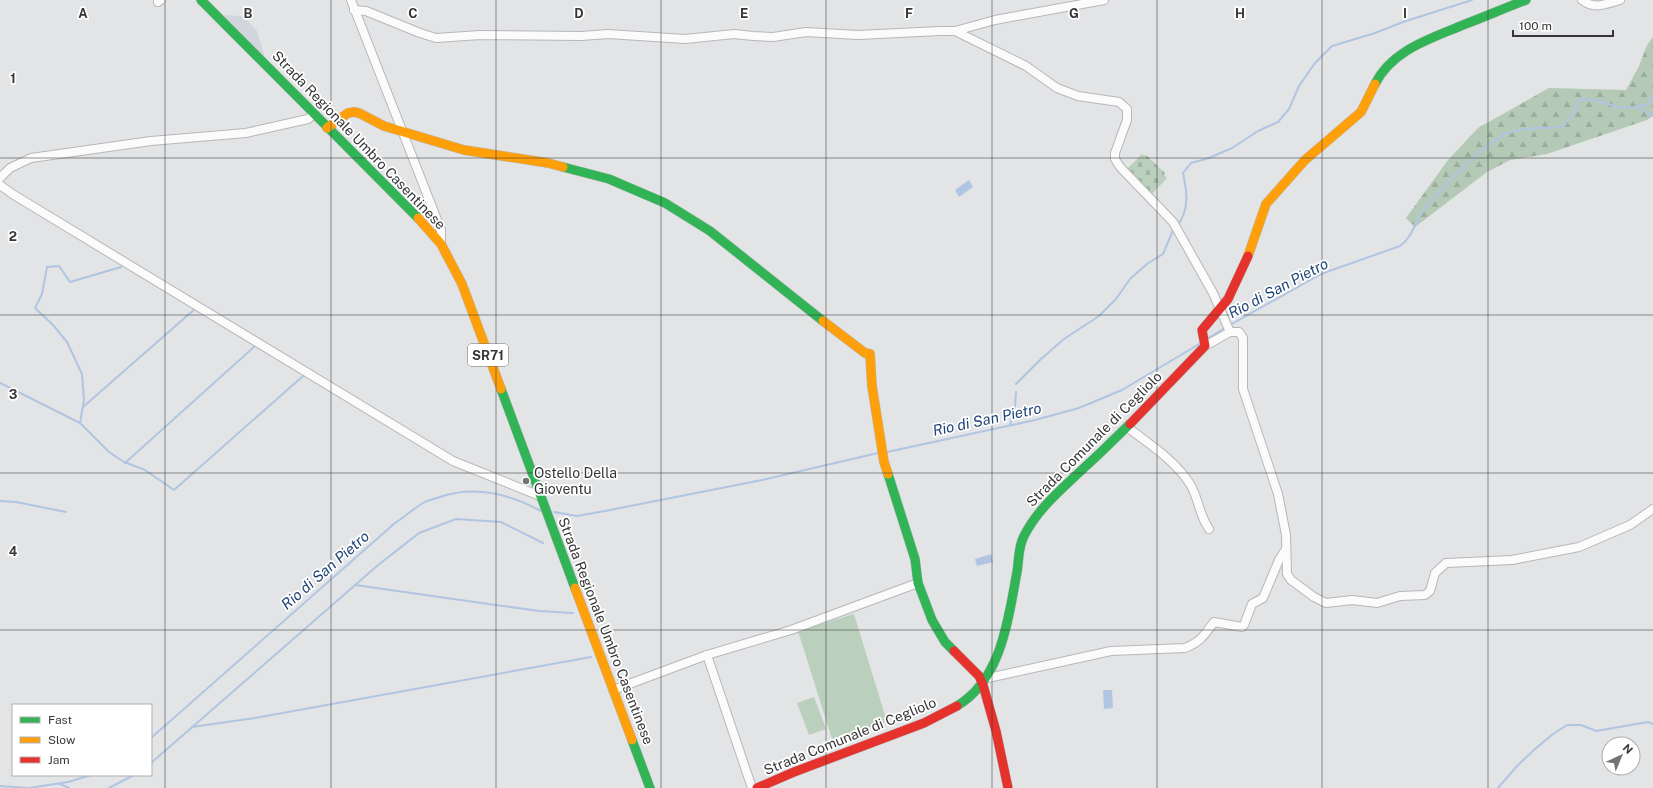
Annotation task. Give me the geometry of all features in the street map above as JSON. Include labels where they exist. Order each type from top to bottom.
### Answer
[{"type":"street","name":"Strada Regionale Umbro Casentinese","points":[[201,0],[429,229],[441,244],[462,284],[650,788]]},
{"type":"street","points":[[350,0],[441,230],[441,244]]},
{"type":"street","points":[[354,10],[366,11],[436,38],[480,35],[581,36],[608,34],[685,38],[734,34],[773,36],[806,32],[858,35],[955,31],[995,20],[1104,0]]},
{"type":"street","points":[[1526,0],[1416,44],[1394,59],[1379,76],[1361,112],[1305,160],[1266,204],[1251,248],[1228,299],[1202,330],[1205,346],[1230,332],[1239,332],[1243,338],[1243,389],[1278,494],[1286,535],[1287,574],[1291,580],[1314,597],[1326,603],[1352,600],[1377,603],[1400,596],[1425,595],[1430,591],[1435,573],[1446,563],[1512,560],[1578,547],[1630,525],[1653,509]]},
{"type":"street","points":[[1582,0],[1589,5],[1602,6],[1620,0]]},
{"type":"street","points":[[955,31],[1026,66],[1057,88],[1078,96],[1120,102],[1128,108],[1127,120],[1115,152],[1115,159],[1120,167],[1173,222],[1221,308],[1230,332]]},
{"type":"street","points":[[327,128],[348,113],[354,112],[359,113],[384,126],[464,150],[548,163],[609,179],[665,203],[710,231],[845,339],[865,353],[870,354],[872,386],[884,462],[915,559],[918,583],[932,620],[945,642],[964,663],[986,681],[1008,788]]},
{"type":"street","points":[[0,178],[10,168],[31,158],[151,141],[246,134],[308,119],[314,114]]},
{"type":"street","points":[[0,185],[453,461],[540,496]]},
{"type":"street","name":"Strada Comunale di Cegliolo","points":[[757,788],[778,778],[880,741],[947,713],[970,698],[986,681],[994,667],[1010,610],[1022,540],[1031,524],[1054,496],[1127,427],[1205,346]]},
{"type":"street","points":[[1127,427],[1163,455],[1182,473],[1193,489],[1203,520],[1209,529]]},
{"type":"street","points":[[986,681],[1111,651],[1186,648],[1194,645],[1205,636],[1214,622],[1242,627],[1252,604],[1263,598],[1279,560],[1286,549]]},
{"type":"street","points":[[613,690],[707,655],[791,630],[918,583]]},
{"type":"street","points":[[707,655],[752,788]]},
{"type":"shaded area","points":[[223,15],[241,16],[246,19],[257,31],[265,58]]},
{"type":"green space","points":[[1653,37],[1653,116],[1647,120],[1547,154],[1510,160],[1487,172],[1415,227],[1406,218],[1448,160],[1478,128],[1549,88],[1626,90],[1639,66],[1647,45]]},
{"type":"green space","points":[[1142,154],[1144,156],[1146,155],[1165,173],[1164,175],[1167,178],[1152,194],[1126,170]]},
{"type":"green space","points":[[854,614],[887,722],[832,739],[798,631]]},
{"type":"green space","points":[[814,697],[826,729],[809,735],[797,703]]},
{"type":"water","points":[[969,180],[973,187],[959,197],[955,190]]},
{"type":"water","points":[[991,554],[993,562],[977,566],[975,559]]},
{"type":"water","points":[[1103,690],[1112,690],[1113,708],[1104,709]]},
{"type":"waterway","points":[[1177,226],[1186,207],[1186,187],[1183,173],[1191,163],[1209,158],[1232,148],[1258,131],[1278,122],[1289,109],[1299,86],[1315,63],[1332,46],[1472,0]]},
{"type":"waterway","name":"Rio di San Pietro","points":[[1230,325],[1321,274],[1400,246],[1408,238],[1418,218],[1437,194],[1474,157],[1487,146],[1508,133],[1535,128],[1563,127],[1574,112],[1580,99],[1597,100],[1619,108],[1649,104],[1653,95]]},
{"type":"waterway","points":[[1638,107],[1653,116]]},
{"type":"waterway","points":[[1016,384],[1064,339],[1099,316],[1116,299],[1130,279],[1147,264],[1163,254],[1174,228]]},
{"type":"waterway","points":[[80,423],[84,400],[82,374],[67,342],[53,325],[35,308],[42,294],[47,267],[59,266],[70,282],[121,267]]},
{"type":"waterway","points":[[83,407],[196,308]]},
{"type":"waterway","name":"Rio di San Pietro","points":[[1208,338],[1225,328]]},
{"type":"waterway","name":"Rio di San Pietro","points":[[887,452],[1035,420],[1079,408],[1122,390],[1201,343]]},
{"type":"waterway","points":[[125,463],[255,346]]},
{"type":"waterway","points":[[0,383],[80,423],[109,452],[124,462],[145,470],[174,490],[303,376]]},
{"type":"waterway","points":[[1010,425],[1015,407],[1016,392]]},
{"type":"waterway","name":"Rio di San Pietro","points":[[554,512],[577,516],[605,511],[762,480],[878,453]]},
{"type":"waterway","name":"Rio di San Pietro","points":[[152,737],[395,523],[423,503],[453,493],[479,492],[504,496],[541,511]]},
{"type":"waterway","points":[[0,501],[16,502],[66,512]]},
{"type":"waterway","points":[[152,762],[377,566],[419,533],[456,519],[501,522],[543,543]]},
{"type":"waterway","points":[[355,585],[539,611],[573,613]]},
{"type":"waterway","points":[[192,727],[255,718],[591,657]]},
{"type":"waterway","points":[[1498,788],[1517,766],[1535,749],[1567,725],[1581,725],[1596,731],[1648,722],[1653,724]]},
{"type":"waterway","name":"Rio di San Pietro","points":[[29,788],[68,782],[88,776]]},
{"type":"waterway","points":[[109,788],[132,776]]},
{"type":"waterway","name":"Rio di San Pietro","points":[[60,784],[69,788]]},
{"type":"waterway","points":[[0,786],[27,788]]},
{"type":"traffic: fast","points":[[201,0],[418,218]]},
{"type":"traffic: fast","points":[[1375,84],[1382,72],[1391,62],[1413,47],[1438,35],[1526,0]]},
{"type":"traffic: fast","points":[[563,167],[609,179],[665,203],[710,231],[823,321]]},
{"type":"traffic: fast","points":[[501,389],[575,588]]},
{"type":"traffic: fast","points":[[957,706],[972,694],[984,680],[993,664],[1006,628],[1021,545],[1024,536],[1036,516],[1069,482],[1130,424]]},
{"type":"traffic: fast","points":[[888,474],[915,559],[918,583],[932,620],[945,642],[954,651]]},
{"type":"traffic: fast","points":[[632,740],[650,788]]},
{"type":"traffic: slow","points":[[1248,256],[1266,204],[1305,160],[1361,112],[1375,84]]},
{"type":"traffic: slow","points":[[327,128],[348,113],[354,112],[359,113],[384,126],[464,150],[548,163],[563,167]]},
{"type":"traffic: slow","points":[[418,218],[441,244],[462,284],[501,389]]},
{"type":"traffic: slow","points":[[823,321],[865,353],[870,354],[872,386],[884,462],[888,474]]},
{"type":"traffic: slow","points":[[575,588],[632,740]]},
{"type":"traffic: jam","points":[[1130,424],[1205,346],[1202,330],[1228,299],[1248,256]]},
{"type":"traffic: jam","points":[[954,651],[979,676],[983,685],[996,731],[1008,788]]},
{"type":"traffic: jam","points":[[757,788],[794,772],[924,723],[957,706]]},
{"type":"place","name":"Ostello Della Gioventu","points":[[526,481]]}]
